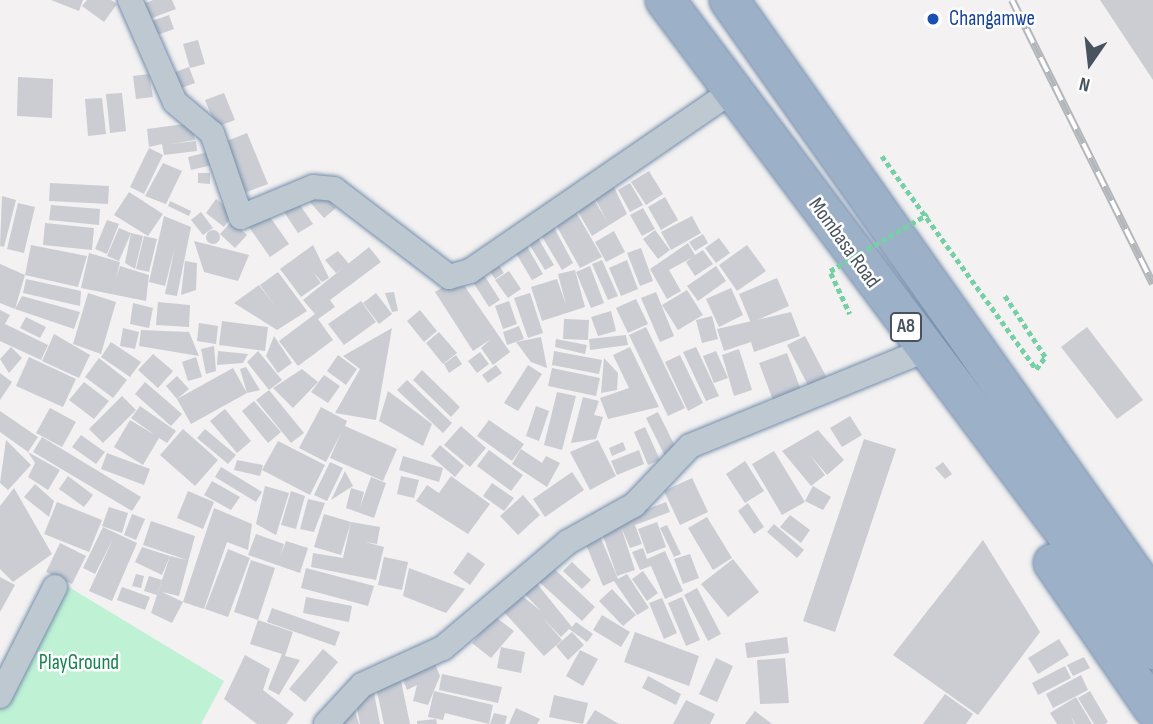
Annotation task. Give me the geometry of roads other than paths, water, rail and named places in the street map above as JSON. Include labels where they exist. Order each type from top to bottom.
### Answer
[{"type":"highway","name":"Mombasa Road","points":[[665,0],[923,351],[1153,650]]},
{"type":"highway","name":"A8","points":[[729,0],[1153,600]]},
{"type":"highway","points":[[971,414],[1039,542],[1153,708]]},
{"type":"street","points":[[130,0],[176,102],[212,133],[241,217],[313,187],[334,189],[449,277],[470,271],[732,91]]},
{"type":"street","points":[[326,724],[362,685],[443,649],[568,542],[634,506],[690,446],[923,351]]},
{"type":"street","points":[[0,696],[55,587]]},
{"type":"railway","points":[[1012,0],[1153,284]]},
{"type":"place","name":"Changamwe","points":[[933,19]]},
{"type":"park label","name":"PlayGround","points":[[79,663]]}]
